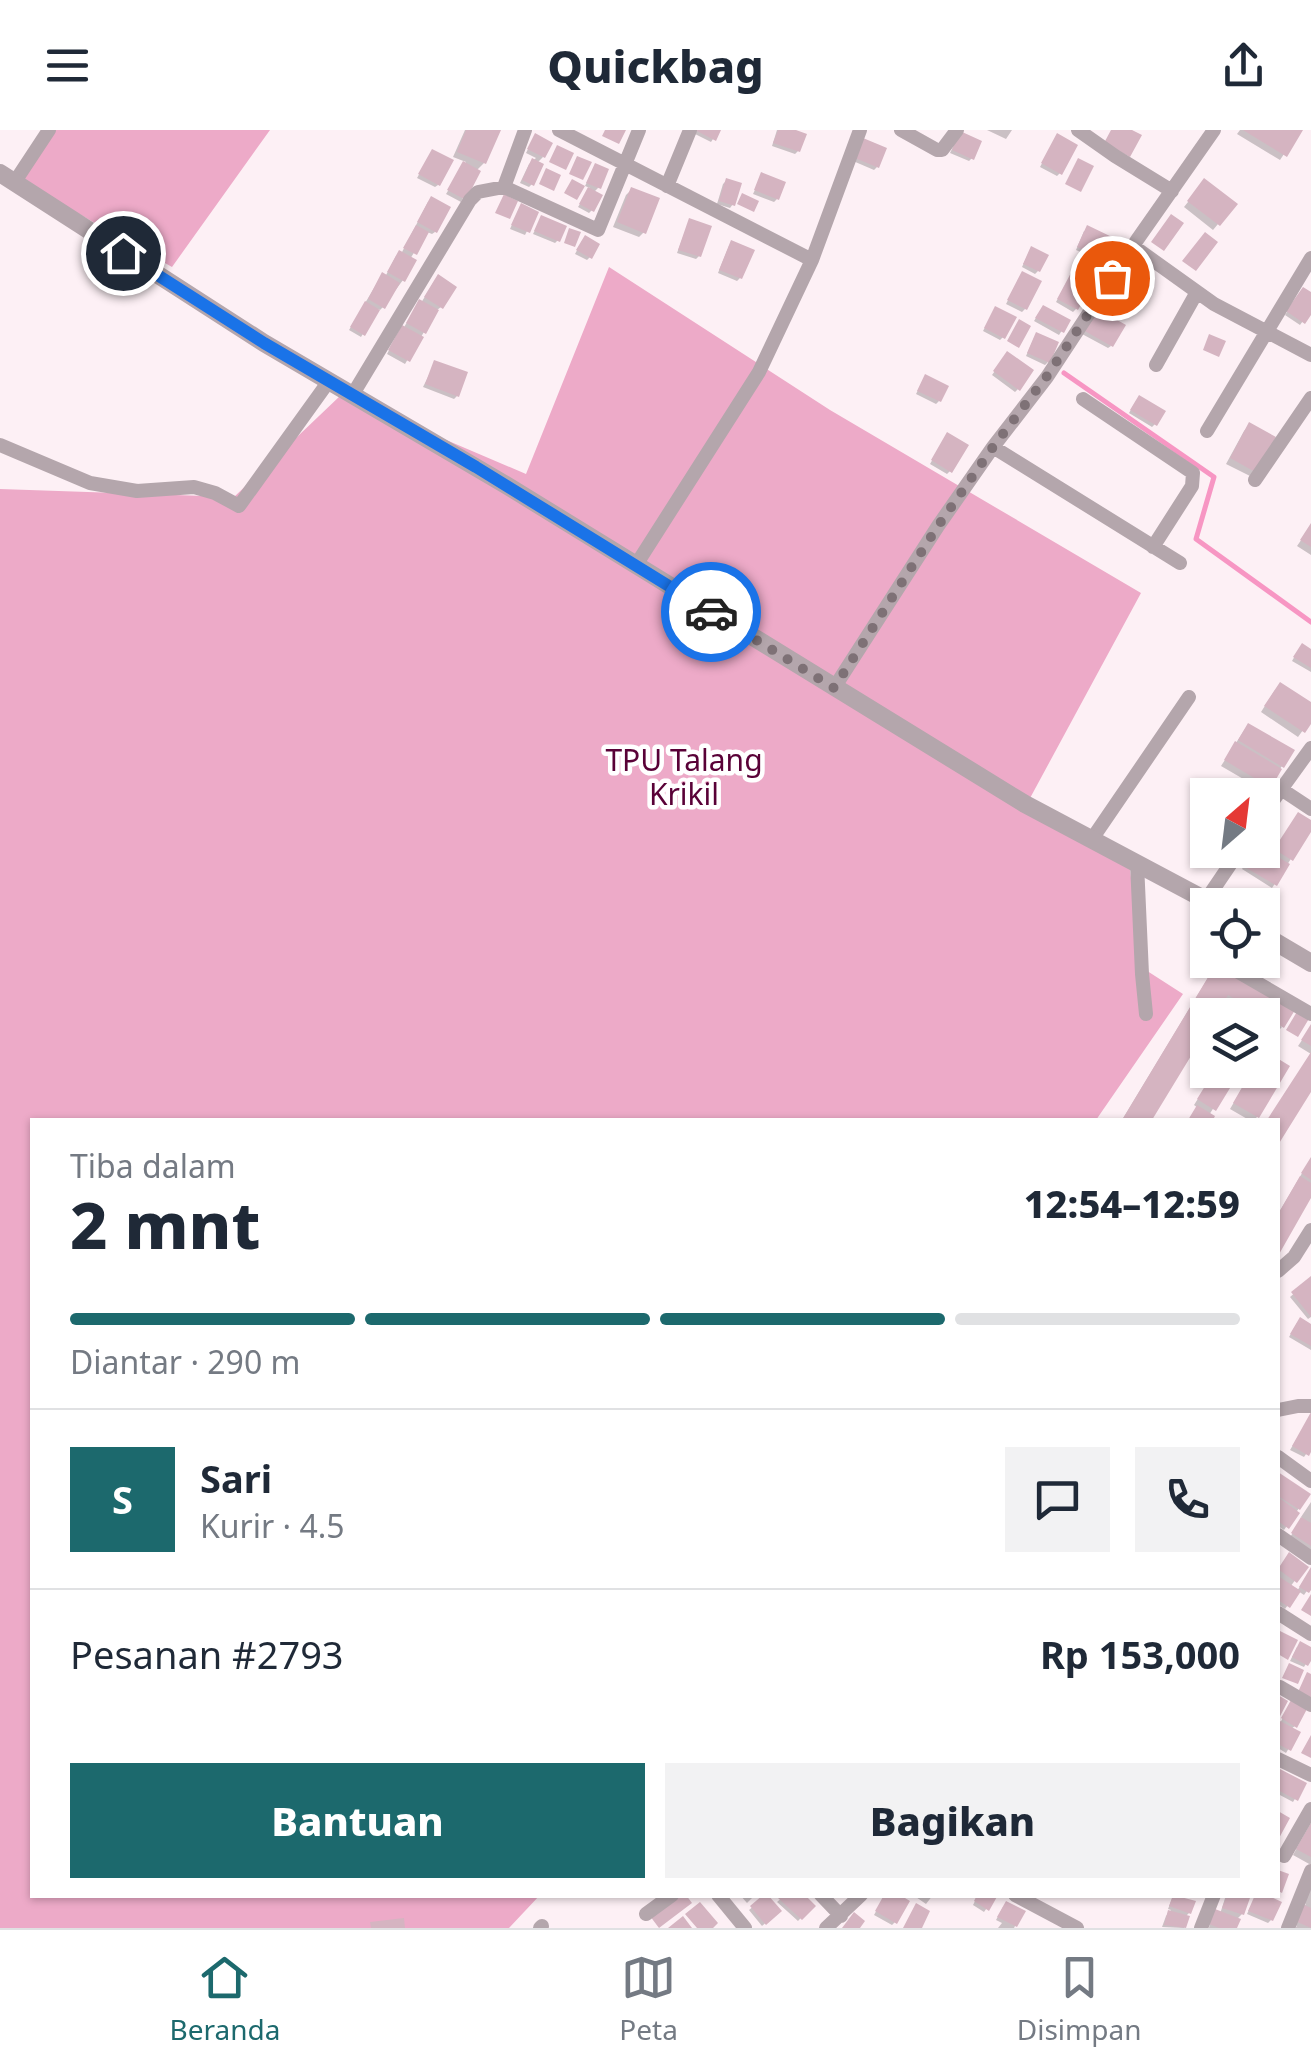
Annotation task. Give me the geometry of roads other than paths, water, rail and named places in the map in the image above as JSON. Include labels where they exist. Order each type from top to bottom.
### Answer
[{"type":"street","points":[[49,130],[4,176],[264,343],[1025,804],[1190,891]]},
{"type":"street","points":[[504,188],[525,130]]},
{"type":"street","points":[[558,130],[812,260]]},
{"type":"street","points":[[353,394],[478,192],[504,188],[598,230],[639,130]]},
{"type":"street","points":[[667,186],[690,130]]},
{"type":"street","points":[[636,565],[759,372],[812,260],[860,130]]},
{"type":"street","points":[[902,130],[937,150],[942,150],[957,130]]},
{"type":"street","points":[[1078,130],[1172,191]]},
{"type":"street","points":[[834,688],[938,526],[1047,376],[1214,130]]},
{"type":"street","points":[[1133,246],[1214,304],[1311,356]]},
{"type":"street","points":[[1207,431],[1311,258]]},
{"type":"street","points":[[1156,366],[1197,292]]},
{"type":"street","points":[[0,445],[90,482],[137,491],[194,487],[215,492],[239,506],[329,381]]},
{"type":"street","points":[[1255,480],[1311,398]]},
{"type":"street","points":[[1083,399],[1193,473],[1192,486],[1153,547]]},
{"type":"street","points":[[993,447],[1180,563]]},
{"type":"street","points":[[1092,839],[1189,697]]},
{"type":"street","points":[[1311,748],[1281,788],[1311,809]]},
{"type":"street","points":[[1137,863],[1146,1014]]},
{"type":"street","points":[[1280,945],[1311,964]]},
{"type":"street","points":[[1249,978],[1311,1014]]},
{"type":"street","points":[[1280,1269],[1311,1230]]},
{"type":"street","points":[[1280,1410],[1309,1405]]},
{"type":"street","points":[[1280,1458],[1311,1481]]},
{"type":"street","points":[[1280,1536],[1311,1558]]},
{"type":"street","points":[[1280,1614],[1311,1634]]},
{"type":"street","points":[[1280,1687],[1311,1705]]},
{"type":"street","points":[[1280,1760],[1311,1775]]},
{"type":"street","points":[[1288,1928],[1311,1869],[1281,1854],[1311,1809]]},
{"type":"street","points":[[646,1914],[668,1898]]},
{"type":"street","points":[[720,1898],[745,1928]]},
{"type":"street","points":[[825,1898],[841,1916]]},
{"type":"street","points":[[826,1928],[857,1898]]},
{"type":"street","points":[[1021,1898],[1077,1928]]},
{"type":"street","points":[[1201,1928],[1213,1898]]},
{"type":"waterway","points":[[1064,373],[1214,477],[1196,539],[1311,622]]},
{"type":"park label","name":"TPU Talang Krikil","points":[[684,778]]}]
